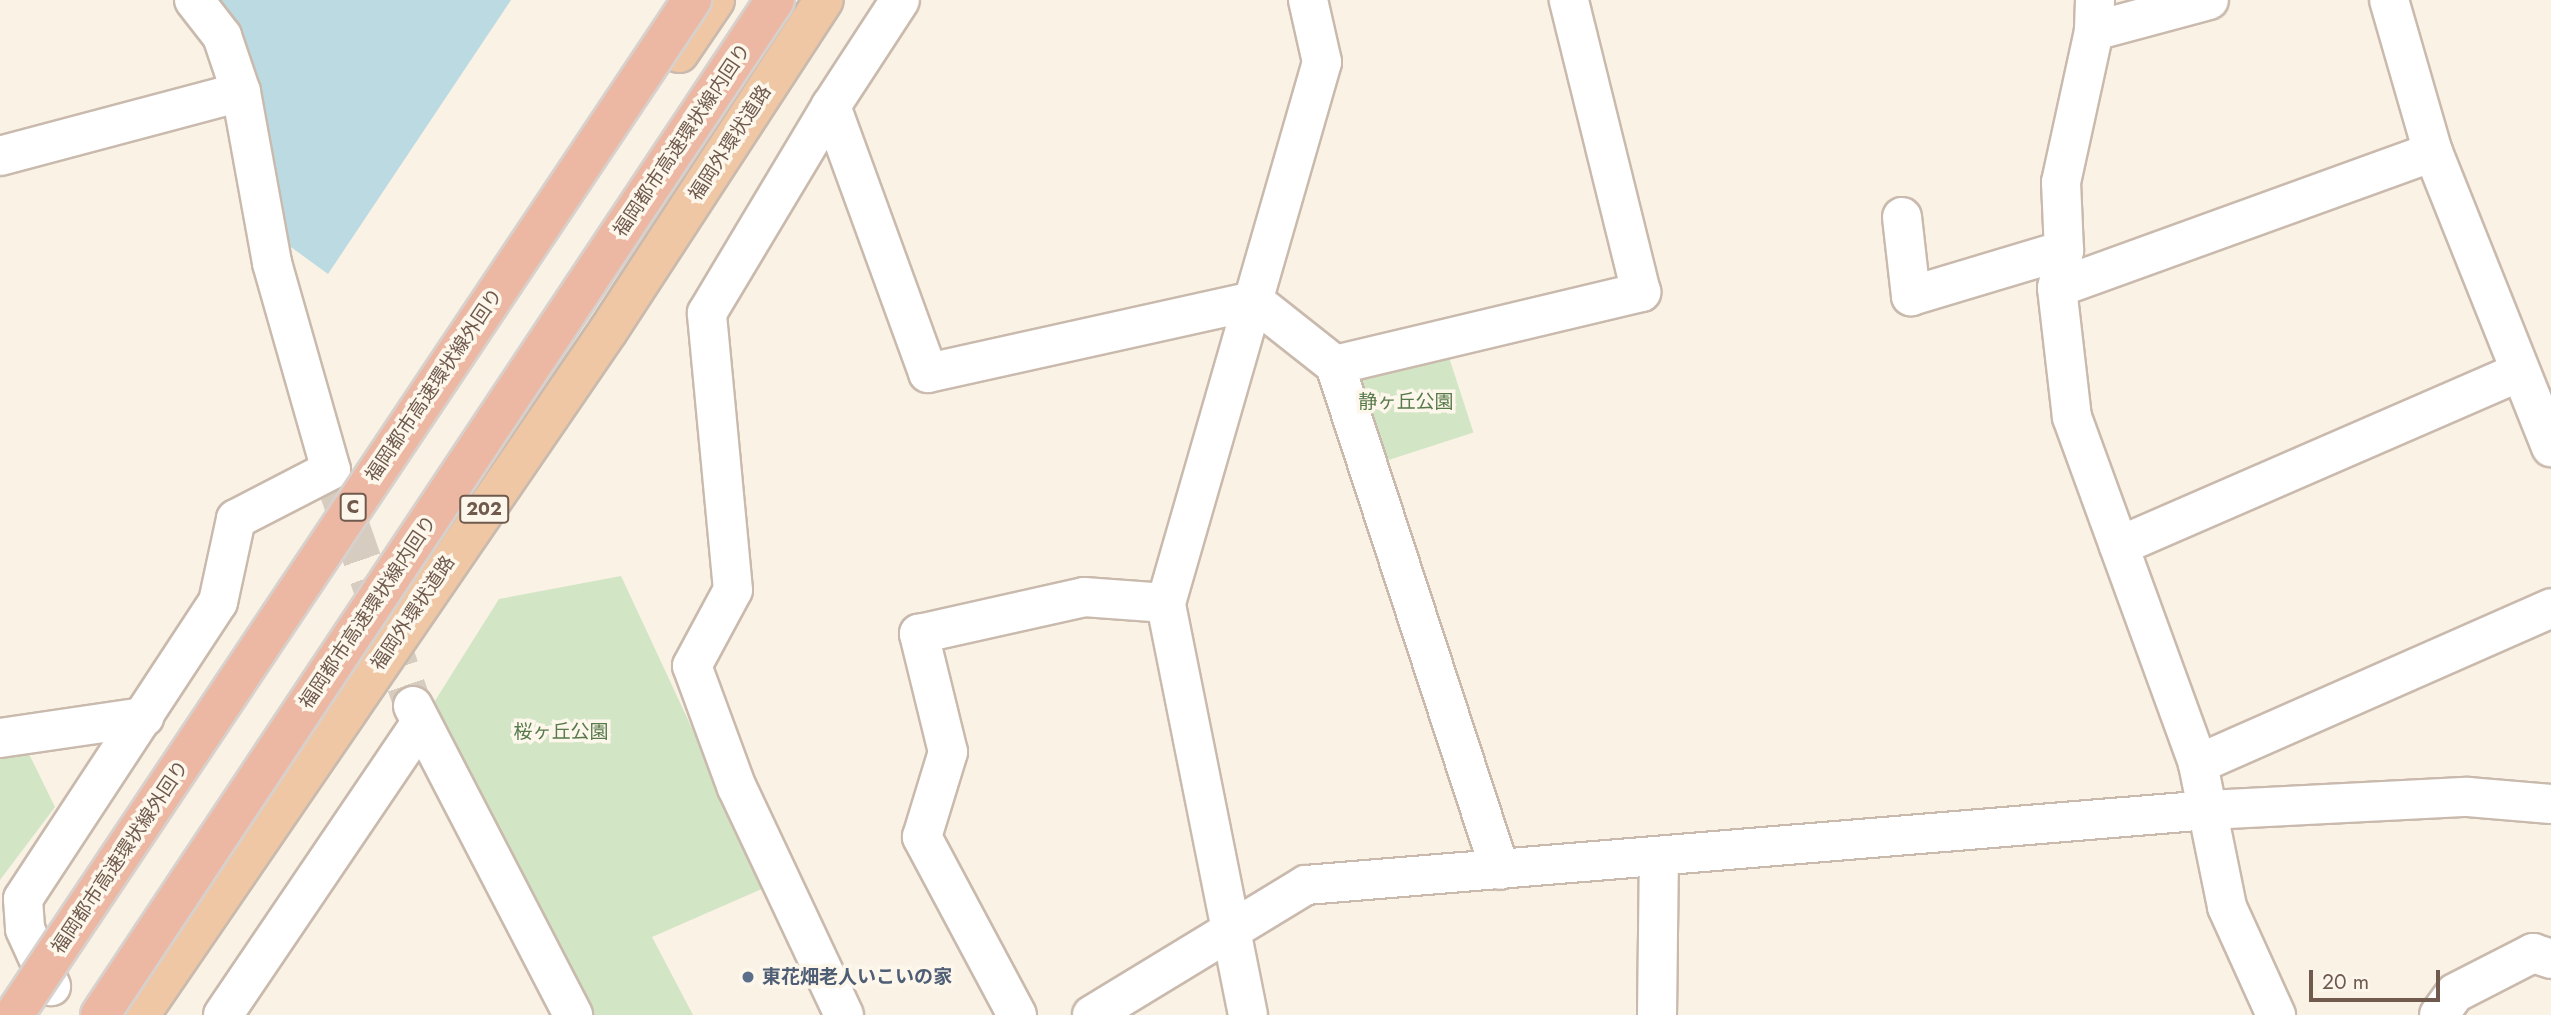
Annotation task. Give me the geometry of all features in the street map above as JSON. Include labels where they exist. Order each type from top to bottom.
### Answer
[{"type":"highway","name":"福岡都市高速環状線外回り","points":[[14,1015],[692,0]]},
{"type":"highway","points":[[41,1000],[715,0]]},
{"type":"highway","name":"福岡都市高速環状線内回り","points":[[100,1015],[775,0]]},
{"type":"highway","name":"福岡外環状道路","points":[[140,1015],[608,331],[824,0]]},
{"type":"street","points":[[41,1000],[25,929],[23,899],[219,602],[236,519],[331,470],[272,263],[241,92],[222,36],[194,0]]},
{"type":"street","points":[[844,1015],[737,788],[692,666],[733,590],[708,313],[831,106],[900,0]]},
{"type":"street","points":[[1248,1015],[1166,603],[1322,62],[1308,0]]},
{"type":"street","points":[[1335,365],[1642,292],[1569,0]]},
{"type":"street","points":[[2209,0],[2095,16],[2062,182],[2064,250],[2057,288],[2072,417],[2199,764],[2227,907],[2276,1015]]},
{"type":"street","points":[[2389,0],[2433,152],[2551,447]]},
{"type":"street","points":[[0,156],[241,92]]},
{"type":"street","points":[[831,106],[928,373],[1254,301]]},
{"type":"street","points":[[2057,288],[2433,152]]},
{"type":"street","points":[[1902,217],[1911,296],[2064,250]]},
{"type":"street","points":[[1254,301],[1335,365],[1500,870]]},
{"type":"street","points":[[2119,546],[2519,372]]},
{"type":"street","points":[[1017,1015],[922,838],[948,752],[919,634],[1084,597],[1166,603]]},
{"type":"street","points":[[2199,764],[2551,608]]},
{"type":"street","points":[[223,1015],[417,715],[573,1015]]},
{"type":"street","points":[[0,738],[144,717]]},
{"type":"street","points":[[1092,1015],[1306,885],[1659,858],[2208,810],[2468,797],[2551,804]]},
{"type":"street","points":[[1657,1015],[1659,858]]},
{"type":"street","points":[[2439,1015],[2455,993],[2533,953],[2551,959]]},
{"type":"green space","name":"静ヶ丘公園","points":[[1445,345],[1473,432],[1372,466],[1343,378]]},
{"type":"green space","name":"桜ヶ丘公園","points":[[621,576],[766,887],[652,937],[693,1015],[573,1015],[421,723],[499,599]]},
{"type":"green space","points":[[28,752],[55,807],[0,880],[0,755]]},
{"type":"water","points":[[203,0],[511,0],[328,274],[284,242]]},
{"type":"tunnel","points":[[331,470],[413,706]]},
{"type":"place","name":"東花畑老人いこいの家","points":[[748,977]]}]
